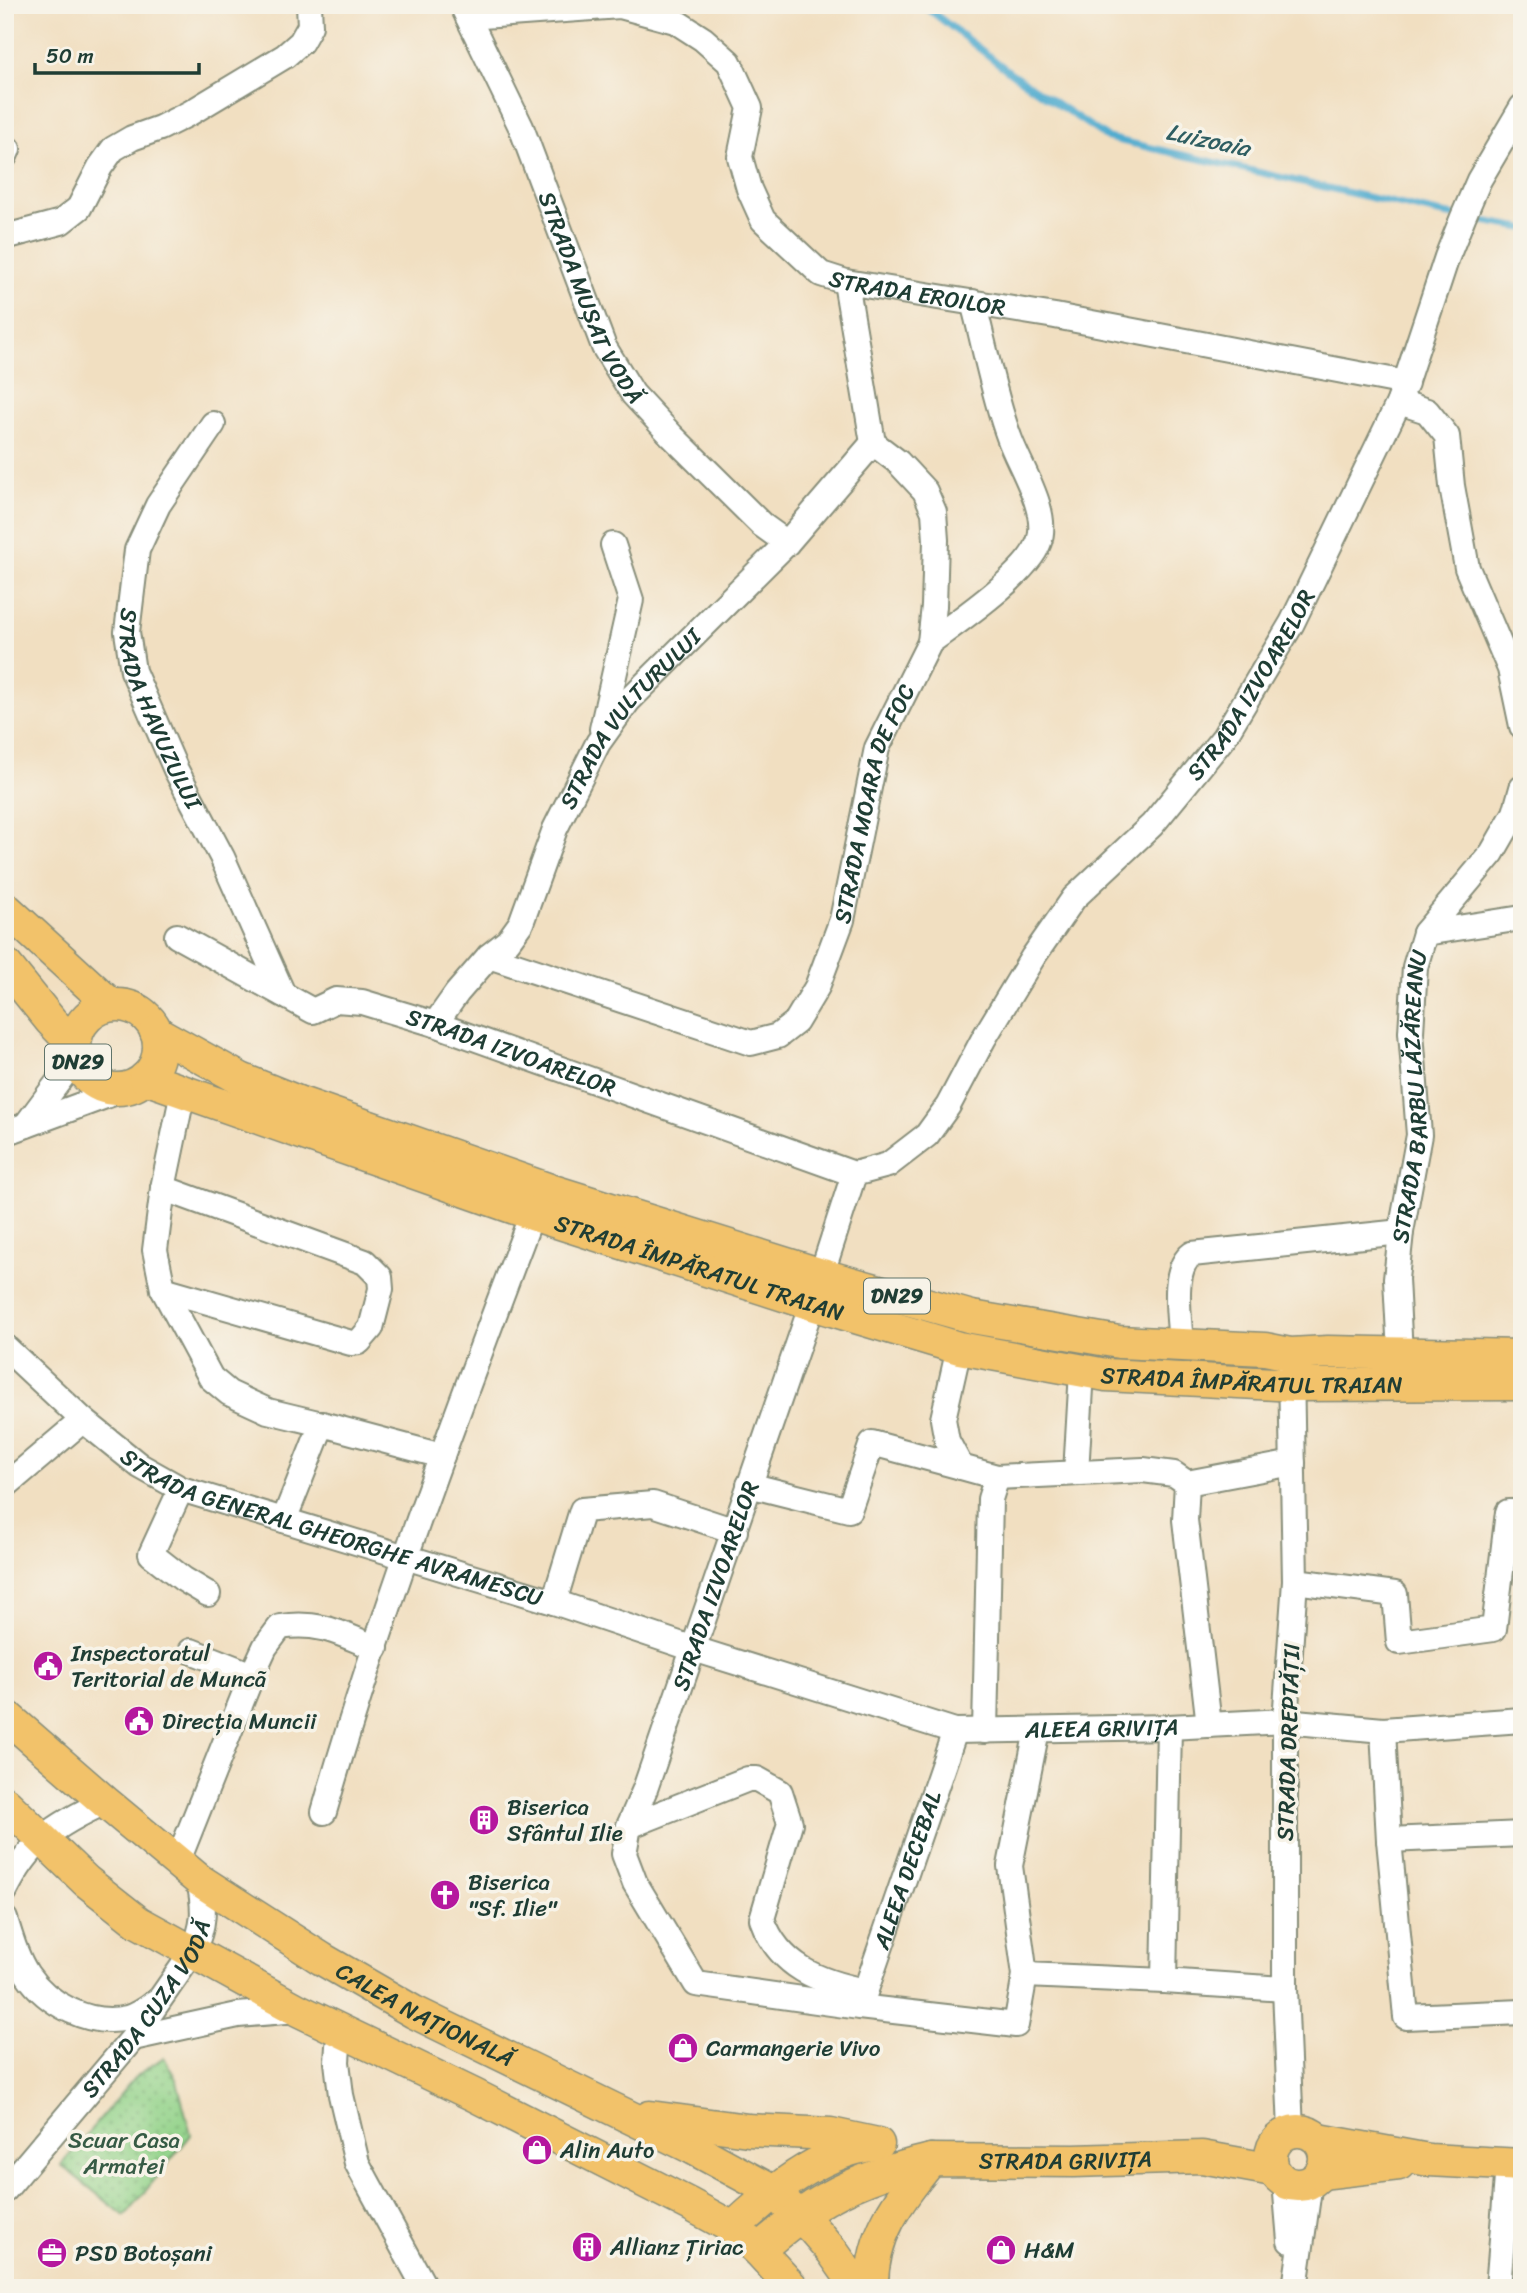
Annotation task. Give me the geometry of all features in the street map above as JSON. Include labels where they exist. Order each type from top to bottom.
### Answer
[{"type":"main road","name":"DN29","points":[[5,908],[111,1005]]},
{"type":"main road","name":"DN29","points":[[5,964],[75,1051],[82,1071],[92,1082],[106,1088],[136,1083],[157,1060],[159,1046],[156,1032],[149,1020],[138,1011],[111,1005],[86,1018],[78,1030],[75,1051]]},
{"type":"main road","name":"STRADA ÎMPĂRATUL TRAIAN","points":[[156,1032],[241,1079],[298,1102],[554,1191],[822,1275],[972,1317],[1119,1342],[1265,1349],[1290,1354],[1522,1356]]},
{"type":"main road","name":"STRADA ÎMPĂRATUL TRAIAN","points":[[136,1083],[183,1092],[250,1113],[532,1213],[812,1304],[959,1348],[1106,1375],[1293,1385],[1522,1384]]},
{"type":"main road","name":"CALEA NAȚIONALĂ","points":[[5,1715],[188,1871],[322,1959],[414,2012],[623,2113],[772,2191],[832,2251],[858,2288]]},
{"type":"main road","points":[[5,1803],[111,1901],[138,1922],[298,2010],[474,2095],[733,2228],[758,2250],[793,2288]]},
{"type":"main road","points":[[623,2113],[748,2130],[831,2134],[878,2144]]},
{"type":"main road","points":[[1296,2136],[1325,2156],[1297,2177],[1270,2153],[1296,2136]]},
{"type":"main road","name":"STRADA GRIVIȚA","points":[[758,2250],[833,2195],[899,2168],[931,2160],[1073,2161],[1202,2157],[1296,2136],[1429,2160],[1515,2165]]},
{"type":"main road","name":"STRADA GRIVIȚA","points":[[733,2228],[772,2191],[826,2158],[848,2149],[878,2144],[905,2149],[931,2160]]},
{"type":"main road","name":"STRADA GRIVIȚA","points":[[1202,2157],[1297,2177],[1429,2160]]},
{"type":"main road","points":[[872,2288],[872,2267],[878,2241],[890,2215],[931,2160]]},
{"type":"street","points":[[5,237],[61,222],[79,208],[100,167],[113,149],[190,113],[285,56],[301,42],[310,26],[309,5]]},
{"type":"street","name":"STRADA EROILOR","points":[[465,11],[620,5],[676,21],[703,39],[729,62],[750,108],[740,157],[749,190],[763,220],[821,274],[846,282],[1055,316],[1403,393]]},
{"type":"street","name":"STRADA MUȘAT VODĂ","points":[[465,11],[521,127],[604,347],[633,394],[664,428],[762,525],[786,542]]},
{"type":"street","name":"STRADA IZVOARELOR","points":[[177,936],[313,1011],[337,1000],[362,1002],[435,1024],[854,1174],[888,1165],[927,1135],[948,1106],[984,1038],[1033,957],[1074,898],[1152,825],[1224,737],[1292,623],[1403,393],[1447,257],[1474,192],[1522,107]]},
{"type":"street","points":[[846,282],[873,443]]},
{"type":"street","points":[[930,642],[989,598],[1010,578],[1039,544],[1042,526],[1036,502],[1008,436],[973,302]]},
{"type":"street","points":[[1403,393],[1427,411],[1447,436],[1452,486],[1467,568],[1510,669],[1522,726]]},
{"type":"street","name":"STRADA HAVUZULUI","points":[[213,424],[158,505],[137,550],[127,632],[133,671],[176,770],[222,858],[283,994]]},
{"type":"street","name":"STRADA VULTURULUI","points":[[435,1024],[457,993],[489,956],[508,942],[521,923],[555,829],[598,743],[628,701],[786,542],[873,443]]},
{"type":"street","name":"STRADA MOARA DE FOC","points":[[489,956],[751,1043],[778,1036],[796,1022],[817,988],[842,920],[877,748],[930,642],[934,606],[934,512],[925,491],[898,462],[873,443]]},
{"type":"street","points":[[598,743],[631,600],[613,545]]},
{"type":"street","name":"STRADA BARBU LĂZĂREANU","points":[[1400,1354],[1396,1279],[1401,1232],[1419,1135],[1411,1032],[1415,967],[1425,933],[1492,853],[1515,813],[1522,788]]},
{"type":"street","points":[[1425,933],[1522,918]]},
{"type":"street","points":[[15,1129],[75,1051]]},
{"type":"street","points":[[15,1129],[136,1083]]},
{"type":"street","points":[[183,1092],[163,1188],[155,1250],[163,1289],[211,1378],[229,1393],[268,1410],[442,1455]]},
{"type":"street","name":"STRADA IZVOARELOR","points":[[854,1174],[735,1531],[645,1789],[629,1826],[624,1854],[635,1882],[696,1984],[862,1999]]},
{"type":"street","points":[[163,1188],[365,1262],[380,1277],[381,1289],[371,1328],[359,1342],[351,1343],[163,1289]]},
{"type":"street","points":[[324,1812],[442,1455],[532,1213]]},
{"type":"street","points":[[1181,1345],[1178,1277],[1185,1259],[1192,1254],[1401,1232]]},
{"type":"street","name":"STRADA GENERAL GHEORGHE AVRAMESCU","points":[[5,1347],[83,1420],[140,1466],[181,1489],[554,1602],[694,1649]]},
{"type":"street","points":[[959,1348],[943,1419],[947,1441],[961,1467]]},
{"type":"street","name":"STRADA DREPTĂȚII","points":[[1290,1354],[1293,1385],[1295,1581],[1285,1721],[1285,1989],[1296,2136]]},
{"type":"street","points":[[1076,1473],[1082,1371]]},
{"type":"street","points":[[5,1486],[83,1420]]},
{"type":"street","points":[[284,1520],[322,1424]]},
{"type":"street","points":[[749,1485],[849,1510],[872,1443],[997,1476],[1143,1470],[1174,1474],[1187,1483],[1293,1463]]},
{"type":"street","points":[[985,1731],[990,1499],[997,1476]]},
{"type":"street","points":[[1187,1483],[1185,1520],[1209,1725]]},
{"type":"street","points":[[181,1489],[151,1554],[208,1594]]},
{"type":"street","points":[[554,1602],[582,1510],[653,1504],[735,1531]]},
{"type":"street","points":[[1295,1581],[1395,1594],[1399,1642],[1494,1629],[1508,1512],[1522,1512]]},
{"type":"street","points":[[188,1871],[252,1675],[265,1647],[280,1627],[301,1624],[324,1627],[376,1648]]},
{"type":"street","name":"ALEEA GRIVIȚA","points":[[694,1649],[955,1731],[1169,1727],[1285,1721],[1383,1730],[1522,1720]]},
{"type":"street","points":[[191,1651],[252,1675]]},
{"type":"street","points":[[1164,1981],[1169,1727]]},
{"type":"street","points":[[629,1826],[748,1779],[757,1779],[774,1787],[780,1792],[790,1822],[762,1919],[767,1934],[786,1957],[810,1976],[838,1986],[862,1999],[1016,2025],[1025,1975],[1010,1866],[1037,1730]]},
{"type":"street","points":[[1383,1730],[1389,1840],[1406,2017],[1522,2012]]},
{"type":"street","name":"ALEEA DECEBAL","points":[[862,1999],[955,1731]]},
{"type":"street","points":[[5,1891],[21,1862],[42,1838],[68,1820],[105,1802]]},
{"type":"street","points":[[1389,1840],[1522,1834]]},
{"type":"street","name":"STRADA CUZA VODĂ","points":[[5,2190],[133,2038],[192,1953],[204,1916],[188,1871]]},
{"type":"street","points":[[5,1919],[14,1949],[27,1974],[37,1987],[59,2004],[84,2015],[114,2020],[139,2014],[159,2000]]},
{"type":"street","points":[[1025,1975],[1285,1989]]},
{"type":"street","points":[[133,2038],[238,2015],[298,2010]]},
{"type":"street","points":[[343,2033],[338,2046],[337,2062],[341,2095],[357,2163],[425,2288]]},
{"type":"street","points":[[1498,2288],[1515,2165]]},
{"type":"street","points":[[1294,2288],[1297,2177]]},
{"type":"green space","name":"Scuar Casa Armatei","points":[[164,2057],[177,2081],[191,2135],[125,2216],[61,2165],[134,2078]]},
{"type":"waterway","name":"Luizoaia","points":[[923,5],[1011,73],[1108,138],[1438,213],[1522,228]]},
{"type":"place","name":"Inspectoratul Teritorial de Muncã","points":[[48,1666]]},
{"type":"place","name":"Direcția Muncii","points":[[139,1721]]},
{"type":"place","name":"Biserica Sfântul Ilie","points":[[484,1820]]},
{"type":"place","name":"Biserica \"Sf. Ilie\"","points":[[445,1895]]},
{"type":"place","name":"Carmangerie Vivo","points":[[683,2048]]},
{"type":"place","name":"Alin Auto","points":[[537,2150]]},
{"type":"place","name":"Allianz Țiriac","points":[[587,2247]]},
{"type":"place","name":"H&M","points":[[1001,2250]]},
{"type":"place","name":"PSD Botoșani","points":[[52,2253]]}]
